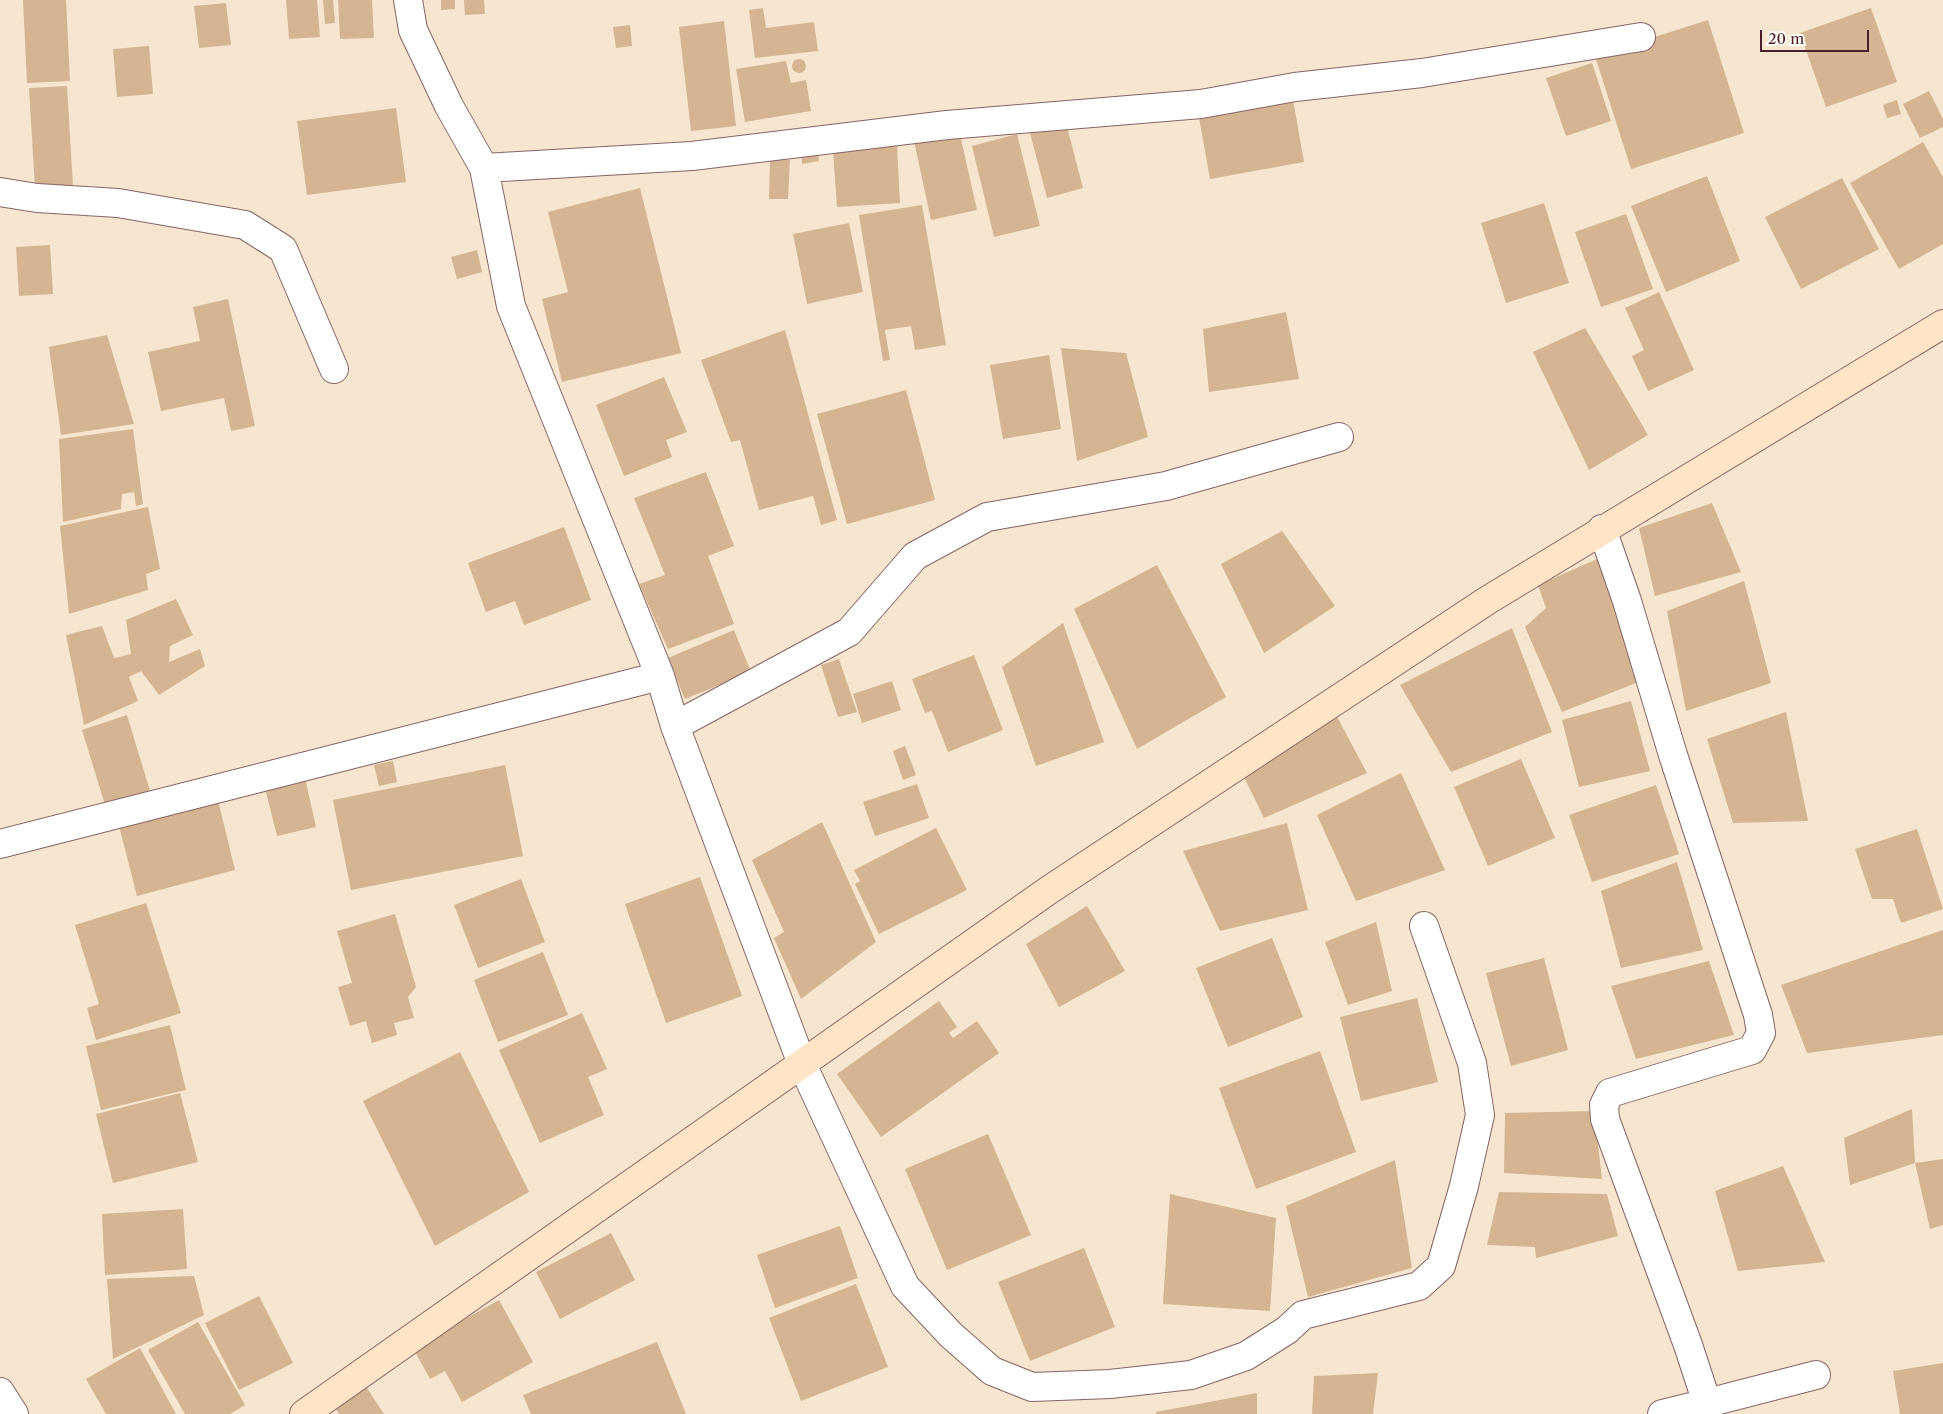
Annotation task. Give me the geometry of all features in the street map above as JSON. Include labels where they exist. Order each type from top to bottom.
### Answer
[{"type":"street","points":[[408,0],[413,30],[449,106],[484,168],[511,306],[660,676],[675,726],[802,1064],[905,1286],[951,1335],[992,1371],[1032,1386],[1110,1384],[1190,1375],[1246,1356],[1286,1330],[1303,1315],[1419,1286],[1441,1266],[1464,1186],[1480,1115],[1472,1063],[1424,926]]},
{"type":"street","points":[[484,168],[692,156],[947,125],[1201,104],[1295,87],[1422,73],[1640,37]]},
{"type":"street","points":[[0,192],[37,198],[118,203],[246,225],[283,248],[334,369]]},
{"type":"street","points":[[304,1414],[1048,890],[1488,600],[1602,529],[1943,324]]},
{"type":"street","points":[[675,726],[849,632],[915,556],[987,517],[1166,486],[1339,437]]},
{"type":"street","points":[[1602,529],[1627,600],[1673,755],[1758,1015],[1761,1033],[1752,1050],[1610,1093],[1604,1105],[1604,1119],[1688,1345],[1707,1403]]},
{"type":"street","points":[[0,844],[660,676]]},
{"type":"street","points":[[1662,1414],[1816,1375]]},
{"type":"street","points":[[0,1392],[14,1414]]},
{"type":"building","points":[[23,0],[66,0],[70,81],[27,83]]},
{"type":"building","points":[[286,0],[317,0],[320,37],[289,39]]},
{"type":"building","points":[[323,0],[333,0],[335,23],[325,24]]},
{"type":"building","points":[[338,0],[372,0],[374,38],[340,39]]},
{"type":"building","points":[[441,0],[455,0],[455,9],[441,10]]},
{"type":"building","points":[[464,0],[484,0],[485,14],[465,15]]},
{"type":"building","points":[[226,3],[231,45],[199,48],[194,6]]},
{"type":"building","points":[[763,8],[766,28],[814,22],[818,51],[755,58],[749,10]]},
{"type":"building","points":[[1871,8],[1897,82],[1826,107],[1800,33]]},
{"type":"building","points":[[1708,20],[1744,133],[1631,169],[1595,56]]},
{"type":"building","points":[[724,21],[736,126],[691,131],[679,27]]},
{"type":"building","points":[[630,25],[632,46],[616,48],[613,27]]},
{"type":"building","points":[[149,46],[153,94],[117,97],[113,49]]},
{"type":"building","points":[[796,59],[802,59],[806,66],[802,73],[796,73],[792,69],[792,63]]},
{"type":"building","points":[[786,61],[791,83],[806,80],[811,111],[745,122],[736,69]]},
{"type":"building","points":[[1592,63],[1611,121],[1566,136],[1546,78]]},
{"type":"building","points":[[67,86],[73,186],[35,188],[29,88]]},
{"type":"building","points":[[1929,91],[1943,119],[1943,127],[1920,138],[1903,104]]},
{"type":"building","points":[[1292,94],[1304,162],[1210,179],[1198,112]]},
{"type":"building","points":[[1897,100],[1901,114],[1887,118],[1883,105]]},
{"type":"building","points":[[396,108],[406,182],[307,195],[297,121]]},
{"type":"building","points":[[1065,119],[1083,188],[1047,198],[1029,129]]},
{"type":"building","points":[[959,130],[977,210],[931,220],[914,141]]},
{"type":"building","points":[[1017,134],[1040,226],[994,237],[972,146]]},
{"type":"building","points":[[1923,142],[1943,177],[1943,244],[1899,269],[1850,183]]},
{"type":"building","points":[[818,146],[819,161],[802,164],[801,148]]},
{"type":"building","points":[[897,146],[900,203],[837,207],[833,151]]},
{"type":"building","points":[[770,159],[790,160],[788,199],[769,199]]},
{"type":"building","points":[[1707,176],[1740,261],[1666,292],[1631,206]]},
{"type":"building","points":[[1842,178],[1879,249],[1801,289],[1765,217]]},
{"type":"building","points":[[640,188],[681,353],[562,382],[542,299],[568,292],[548,212]]},
{"type":"building","points":[[1544,203],[1569,283],[1506,303],[1481,223]]},
{"type":"building","points":[[922,205],[946,345],[915,350],[911,326],[885,330],[890,360],[883,361],[859,215]]},
{"type":"building","points":[[1626,214],[1653,289],[1601,307],[1575,232]]},
{"type":"building","points":[[849,223],[863,292],[807,304],[793,234]]},
{"type":"building","points":[[50,245],[53,294],[19,296],[16,247]]},
{"type":"building","points":[[477,250],[482,272],[457,279],[451,257]]},
{"type":"building","points":[[1659,292],[1694,370],[1648,391],[1632,356],[1644,350],[1625,308]]},
{"type":"building","points":[[228,299],[255,426],[231,431],[224,398],[161,411],[148,352],[200,341],[193,307]]},
{"type":"building","points":[[1286,312],[1299,379],[1209,392],[1203,329]]},
{"type":"building","points":[[1585,328],[1648,435],[1589,470],[1533,352]]},
{"type":"building","points":[[785,330],[837,520],[821,525],[813,496],[759,510],[740,440],[731,442],[701,360]]},
{"type":"building","points":[[107,335],[134,424],[61,435],[49,347]]},
{"type":"building","points":[[1061,348],[1126,353],[1148,437],[1077,461]]},
{"type":"building","points":[[1049,355],[1061,429],[1003,439],[990,365]]},
{"type":"building","points":[[664,377],[687,432],[666,440],[672,457],[624,476],[596,405]]},
{"type":"building","points":[[906,390],[935,500],[847,524],[817,414]]},
{"type":"building","points":[[133,429],[143,504],[136,506],[134,492],[122,494],[121,509],[63,522],[59,439]]},
{"type":"building","points":[[706,472],[734,546],[708,556],[734,624],[668,649],[639,584],[665,575],[634,498]]},
{"type":"building","points":[[1712,503],[1741,572],[1655,596],[1639,528]]},
{"type":"building","points":[[148,507],[160,569],[146,574],[148,590],[69,614],[60,526]]},
{"type":"building","points":[[564,527],[591,600],[524,625],[515,601],[486,612],[468,563]]},
{"type":"building","points":[[1282,531],[1335,606],[1264,653],[1221,564]]},
{"type":"building","points":[[1597,559],[1641,681],[1562,712],[1525,627],[1546,608],[1538,585]]},
{"type":"building","points":[[1157,565],[1226,697],[1137,749],[1074,609]]},
{"type":"building","points":[[1744,581],[1771,683],[1686,711],[1667,611]]},
{"type":"building","points":[[176,599],[193,635],[170,646],[169,662],[200,649],[205,666],[159,695],[141,671],[129,677],[138,701],[84,725],[66,635],[102,626],[114,658],[131,654],[126,620]]},
{"type":"building","points":[[1063,623],[1104,742],[1036,766],[1002,667]]},
{"type":"building","points":[[1512,628],[1552,732],[1451,772],[1400,685]]},
{"type":"building","points":[[734,630],[751,672],[685,699],[668,658]]},
{"type":"building","points":[[974,655],[1003,730],[948,752],[932,711],[925,713],[912,679]]},
{"type":"building","points":[[839,659],[857,712],[838,717],[821,665]]},
{"type":"building","points":[[892,681],[901,710],[862,723],[853,694]]},
{"type":"building","points":[[1631,701],[1650,771],[1579,787],[1562,720]]},
{"type":"building","points":[[1786,712],[1808,821],[1733,823],[1707,739]]},
{"type":"building","points":[[1335,713],[1367,773],[1264,818],[1243,775]]},
{"type":"building","points":[[127,715],[150,791],[105,805],[82,730]]},
{"type":"building","points":[[905,746],[916,775],[903,780],[893,751]]},
{"type":"building","points":[[1521,759],[1555,838],[1488,866],[1454,787]]},
{"type":"building","points":[[393,761],[397,782],[379,786],[374,765]]},
{"type":"building","points":[[505,765],[523,856],[351,890],[333,800]]},
{"type":"building","points":[[1401,773],[1445,870],[1356,901],[1317,815]]},
{"type":"building","points":[[305,778],[316,827],[277,836],[265,788]]},
{"type":"building","points":[[917,784],[929,818],[875,836],[863,802]]},
{"type":"building","points":[[1656,785],[1679,854],[1592,882],[1569,815]]},
{"type":"building","points":[[217,796],[235,870],[137,896],[118,822]]},
{"type":"building","points":[[822,822],[876,942],[801,999],[774,938],[784,932],[752,860]]},
{"type":"building","points":[[1287,823],[1308,910],[1220,931],[1183,851]]},
{"type":"building","points":[[936,828],[967,890],[879,934],[855,884],[860,881],[854,870]]},
{"type":"building","points":[[1917,829],[1943,909],[1901,923],[1893,899],[1872,899],[1855,849]]},
{"type":"building","points":[[1677,862],[1703,950],[1621,968],[1601,891]]},
{"type":"building","points":[[700,877],[742,996],[666,1023],[625,904]]},
{"type":"building","points":[[521,879],[545,942],[478,968],[454,905]]},
{"type":"building","points":[[146,903],[181,1013],[96,1040],[87,1008],[99,1004],[75,925]]},
{"type":"building","points":[[1087,906],[1125,971],[1059,1007],[1026,944]]},
{"type":"building","points":[[395,914],[416,987],[408,997],[414,1018],[394,1023],[397,1035],[372,1043],[366,1021],[350,1026],[338,987],[352,983],[337,931]]},
{"type":"building","points":[[1376,922],[1392,991],[1348,1005],[1325,942]]},
{"type":"building","points":[[1943,930],[1943,1035],[1807,1053],[1781,985]]},
{"type":"building","points":[[1272,938],[1303,1017],[1228,1047],[1196,968]]},
{"type":"building","points":[[543,952],[568,1015],[498,1042],[474,980]]},
{"type":"building","points":[[1544,958],[1568,1050],[1511,1066],[1486,973]]},
{"type":"building","points":[[1709,961],[1734,1035],[1636,1059],[1611,986]]},
{"type":"building","points":[[1417,998],[1438,1082],[1361,1101],[1340,1017]]},
{"type":"building","points":[[939,1001],[957,1027],[949,1033],[953,1038],[977,1021],[999,1053],[881,1137],[837,1074]]},
{"type":"building","points":[[582,1013],[607,1069],[588,1077],[604,1115],[540,1143],[499,1050]]},
{"type":"building","points":[[170,1025],[186,1090],[101,1110],[86,1046]]},
{"type":"building","points":[[1320,1051],[1356,1152],[1256,1189],[1219,1088]]},
{"type":"building","points":[[460,1052],[529,1192],[435,1246],[363,1101]]},
{"type":"building","points":[[180,1093],[198,1162],[113,1183],[96,1114]]},
{"type":"building","points":[[1912,1109],[1915,1163],[1850,1185],[1844,1138]]},
{"type":"building","points":[[1594,1111],[1602,1179],[1504,1173],[1505,1113]]},
{"type":"building","points":[[988,1134],[1031,1235],[947,1270],[905,1169]]},
{"type":"building","points":[[1943,1159],[1943,1225],[1930,1229],[1915,1163]]},
{"type":"building","points":[[1395,1160],[1412,1268],[1308,1297],[1286,1206]]},
{"type":"building","points":[[1783,1166],[1825,1262],[1738,1271],[1715,1191]]},
{"type":"building","points":[[1499,1192],[1607,1194],[1618,1236],[1536,1258],[1535,1247],[1487,1245]]},
{"type":"building","points":[[1170,1194],[1276,1218],[1270,1311],[1163,1304]]},
{"type":"building","points":[[183,1209],[187,1269],[105,1275],[102,1214]]},
{"type":"building","points":[[840,1226],[858,1278],[775,1308],[757,1255]]},
{"type":"building","points":[[611,1233],[635,1280],[560,1319],[536,1272]]},
{"type":"building","points":[[1084,1248],[1115,1327],[1030,1361],[998,1282]]},
{"type":"building","points":[[194,1276],[204,1315],[113,1359],[107,1279]]},
{"type":"building","points":[[856,1284],[888,1367],[801,1401],[769,1318]]},
{"type":"building","points":[[259,1296],[293,1363],[239,1390],[205,1323]]},
{"type":"building","points":[[499,1300],[533,1362],[462,1402],[445,1371],[430,1379],[413,1348]]},
{"type":"building","points":[[198,1322],[245,1405],[230,1414],[185,1414],[148,1350]]},
{"type":"building","points":[[657,1342],[686,1414],[531,1414],[523,1395]]},
{"type":"building","points":[[140,1348],[176,1414],[106,1414],[86,1379]]},
{"type":"building","points":[[1943,1363],[1943,1414],[1900,1414],[1893,1371]]},
{"type":"building","points":[[1378,1373],[1373,1414],[1312,1414],[1314,1376]]},
{"type":"building","points":[[365,1385],[384,1414],[339,1414],[334,1406]]},
{"type":"building","points":[[1257,1393],[1257,1414],[1156,1414],[1156,1412]]}]
